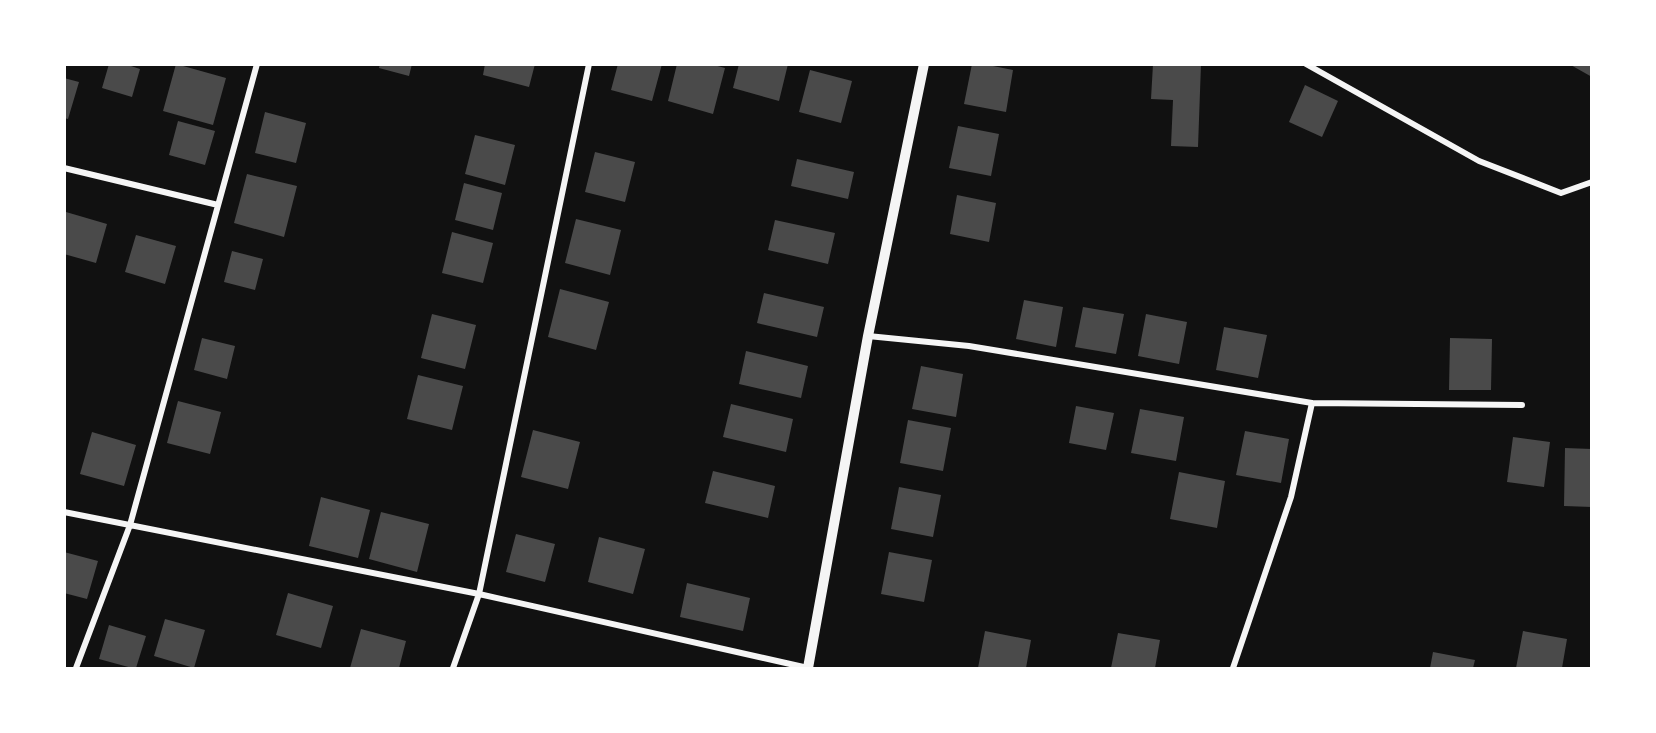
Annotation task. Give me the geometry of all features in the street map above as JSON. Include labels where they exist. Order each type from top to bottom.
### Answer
[{"type":"street","points":[[76,669],[130,525],[257,64]]},
{"type":"street","points":[[453,669],[479,594],[589,64]]},
{"type":"street","points":[[64,512],[479,594],[808,668],[868,336],[924,64]]},
{"type":"street","points":[[1306,64],[1479,161],[1561,193],[1592,182]]},
{"type":"street","points":[[64,168],[218,205]]},
{"type":"street","points":[[868,336],[969,346],[1312,403],[1522,405]]},
{"type":"street","points":[[1233,669],[1291,497],[1312,403]]},
{"type":"building","points":[[109,64],[125,64],[140,69],[132,97],[102,88]]},
{"type":"building","points":[[176,64],[226,78],[213,125],[163,111]]},
{"type":"building","points":[[380,64],[412,64],[409,76],[379,68]]},
{"type":"building","points":[[485,64],[535,64],[529,87],[483,75]]},
{"type":"building","points":[[618,64],[662,64],[652,101],[611,90]]},
{"type":"building","points":[[677,64],[710,64],[725,68],[713,114],[668,101]]},
{"type":"building","points":[[739,64],[788,64],[779,101],[733,88]]},
{"type":"building","points":[[972,64],[1013,70],[1006,112],[964,104]]},
{"type":"building","points":[[1153,64],[1201,64],[1198,147],[1171,146],[1173,100],[1151,99]]},
{"type":"building","points":[[1569,64],[1592,64],[1592,77]]},
{"type":"building","points":[[810,70],[852,81],[841,123],[799,112]]},
{"type":"building","points":[[64,78],[79,82],[68,119],[64,118]]},
{"type":"building","points":[[1305,85],[1338,101],[1322,137],[1289,122]]},
{"type":"building","points":[[265,112],[306,123],[296,163],[255,153]]},
{"type":"building","points":[[178,121],[215,131],[205,165],[169,155]]},
{"type":"building","points":[[958,126],[999,134],[991,176],[949,168]]},
{"type":"building","points":[[475,135],[515,145],[505,185],[465,174]]},
{"type":"building","points":[[595,152],[635,162],[625,202],[585,192]]},
{"type":"building","points":[[797,159],[854,172],[848,199],[791,186]]},
{"type":"building","points":[[247,174],[297,186],[284,237],[234,223]]},
{"type":"building","points":[[464,183],[502,193],[493,230],[455,220]]},
{"type":"building","points":[[957,195],[996,203],[989,242],[950,234]]},
{"type":"building","points":[[66,212],[107,224],[96,263],[64,254]]},
{"type":"building","points":[[576,219],[621,230],[610,275],[565,263]]},
{"type":"building","points":[[775,220],[835,233],[828,264],[768,250]]},
{"type":"building","points":[[452,232],[493,243],[483,283],[442,273]]},
{"type":"building","points":[[136,235],[176,246],[165,284],[125,272]]},
{"type":"building","points":[[232,251],[263,259],[255,290],[224,282]]},
{"type":"building","points":[[560,289],[609,302],[596,350],[548,337]]},
{"type":"building","points":[[764,293],[824,307],[817,337],[757,323]]},
{"type":"building","points":[[1024,300],[1063,307],[1056,347],[1016,339]]},
{"type":"building","points":[[1083,307],[1124,314],[1116,354],[1075,347]]},
{"type":"building","points":[[432,314],[476,325],[465,369],[421,358]]},
{"type":"building","points":[[1146,314],[1187,322],[1179,364],[1138,356]]},
{"type":"building","points":[[1224,327],[1267,335],[1258,378],[1216,370]]},
{"type":"building","points":[[202,338],[235,346],[227,379],[194,370]]},
{"type":"building","points":[[1450,338],[1492,339],[1491,390],[1449,390]]},
{"type":"building","points":[[746,351],[808,366],[801,398],[739,384]]},
{"type":"building","points":[[921,366],[963,374],[956,417],[912,409]]},
{"type":"building","points":[[418,375],[463,386],[452,430],[407,419]]},
{"type":"building","points":[[178,401],[221,412],[210,454],[167,443]]},
{"type":"building","points":[[731,404],[793,419],[786,452],[723,437]]},
{"type":"building","points":[[1076,406],[1114,413],[1106,450],[1069,443]]},
{"type":"building","points":[[1140,409],[1184,417],[1176,461],[1131,453]]},
{"type":"building","points":[[908,420],[951,428],[943,471],[900,463]]},
{"type":"building","points":[[533,430],[580,442],[568,489],[521,477]]},
{"type":"building","points":[[1245,431],[1289,439],[1281,483],[1236,475]]},
{"type":"building","points":[[92,432],[136,445],[124,486],[80,474]]},
{"type":"building","points":[[1513,437],[1550,442],[1544,487],[1507,482]]},
{"type":"building","points":[[1565,448],[1592,449],[1592,507],[1564,506]]},
{"type":"building","points":[[713,471],[775,486],[768,518],[705,503]]},
{"type":"building","points":[[1179,472],[1225,481],[1217,528],[1170,519]]},
{"type":"building","points":[[899,487],[941,495],[933,537],[891,529]]},
{"type":"building","points":[[321,497],[370,510],[358,558],[309,546]]},
{"type":"building","points":[[381,512],[429,524],[417,572],[369,559]]},
{"type":"building","points":[[516,534],[555,544],[545,582],[506,572]]},
{"type":"building","points":[[599,537],[645,549],[633,594],[588,582]]},
{"type":"building","points":[[64,552],[98,561],[87,599],[64,593]]},
{"type":"building","points":[[889,552],[932,560],[924,602],[881,594]]},
{"type":"building","points":[[687,583],[750,598],[743,631],[680,617]]},
{"type":"building","points":[[288,593],[333,606],[321,648],[276,635]]},
{"type":"building","points":[[165,619],[205,630],[194,668],[154,656]]},
{"type":"building","points":[[109,625],[146,636],[136,668],[99,659]]},
{"type":"building","points":[[361,629],[406,641],[399,668],[350,668]]},
{"type":"building","points":[[985,631],[1031,640],[1026,668],[978,668]]},
{"type":"building","points":[[1523,631],[1567,639],[1562,668],[1516,668]]},
{"type":"building","points":[[1118,633],[1160,640],[1155,668],[1111,668]]},
{"type":"building","points":[[1433,652],[1475,660],[1473,668],[1430,668]]}]
